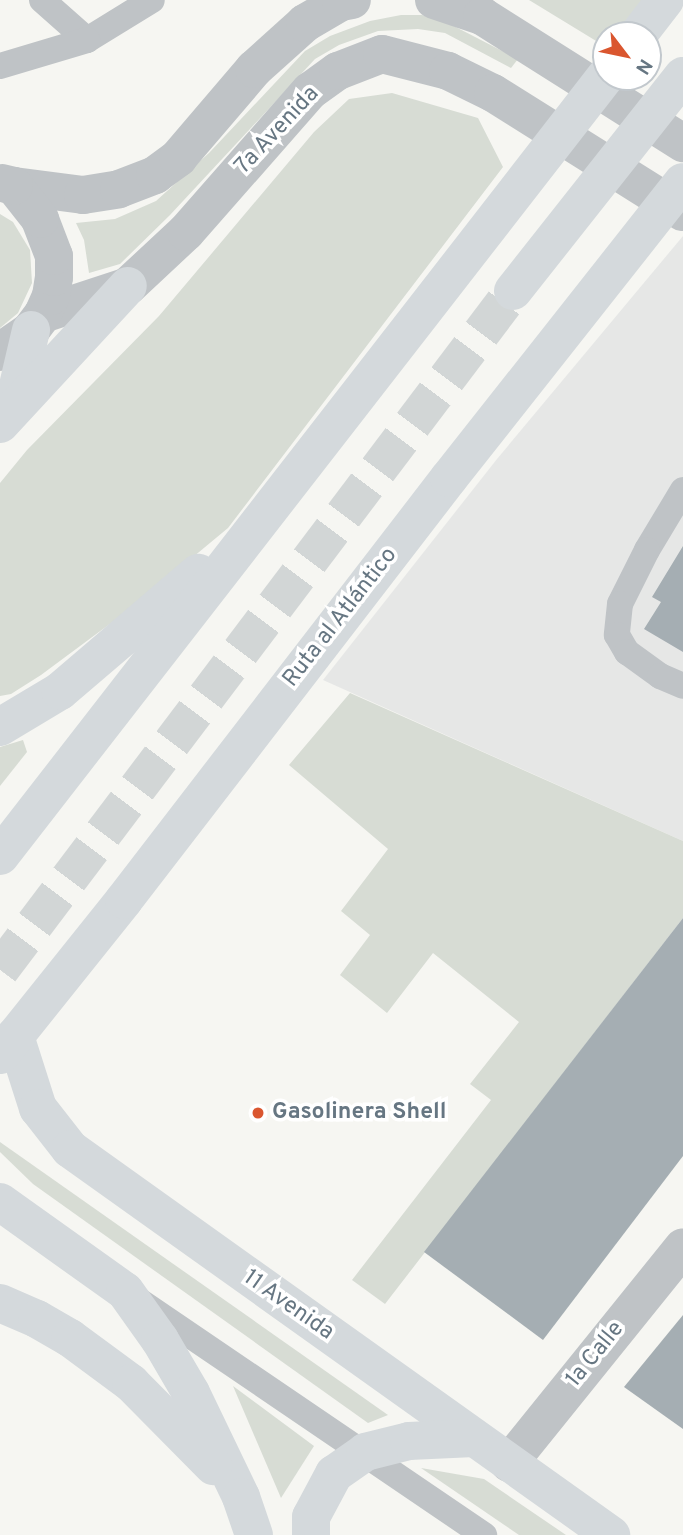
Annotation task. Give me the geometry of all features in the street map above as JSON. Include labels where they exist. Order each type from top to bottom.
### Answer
[{"type":"main road","points":[[649,21],[665,0]]},
{"type":"main road","points":[[513,291],[683,76]]},
{"type":"main road","points":[[0,856],[594,91]]},
{"type":"main road","name":"Ruta al Atlántico","points":[[7,1045],[683,182]]},
{"type":"main road","points":[[6,417],[128,286]]},
{"type":"main road","points":[[6,417],[37,322]]},
{"type":"main road","points":[[0,727],[60,691],[261,519]]},
{"type":"main road","name":"11 Avenida","points":[[7,1045],[38,1108],[70,1149],[611,1535]]},
{"type":"main road","points":[[0,1202],[125,1291],[160,1340],[191,1393],[241,1497],[254,1535]]},
{"type":"main road","points":[[0,1303],[37,1319],[70,1338],[131,1383],[187,1437],[241,1497]]},
{"type":"main road","points":[[311,1535],[311,1517],[334,1474],[365,1452],[409,1441],[474,1438]]},
{"type":"street","points":[[7,184],[83,195],[118,189],[155,175],[178,158],[254,69],[304,23],[341,2],[352,0]]},
{"type":"street","points":[[434,0],[482,16],[529,43],[683,144]]},
{"type":"street","name":"7a Avenida","points":[[0,352],[37,322],[128,286],[186,232],[310,91],[338,71],[382,54],[448,71],[493,93],[683,212]]},
{"type":"street","points":[[7,184],[40,219],[54,256],[51,296],[37,322]]},
{"type":"street","name":"1a Calle","points":[[509,1463],[683,1247]]},
{"type":"lane","points":[[42,0],[87,40]]},
{"type":"lane","points":[[0,66],[87,40],[152,0]]},
{"type":"lane","points":[[683,490],[647,550],[620,604],[617,635],[626,652],[660,677],[683,686]]},
{"type":"lane","points":[[125,1291],[484,1535]]},
{"type":"shaded area","points":[[529,0],[648,0],[631,21],[592,21],[592,38]]},
{"type":"shaded area","points":[[401,15],[422,15],[446,22],[518,59],[511,68],[445,33],[418,29],[378,31],[339,45],[315,59],[170,215],[120,264],[89,273],[84,240],[76,223],[115,219],[156,201],[209,153],[305,51],[330,36],[370,21]]},
{"type":"shaded area","points":[[392,93],[478,118],[503,167],[228,528],[134,606],[41,675],[11,694],[0,696],[0,483],[27,450],[159,316],[314,132],[349,99]]},
{"type":"shaded area","points":[[0,214],[13,222],[30,250],[32,283],[18,313],[0,328]]},
{"type":"shaded area","points":[[683,236],[683,841],[323,680],[497,459]]},
{"type":"shaded area","points":[[350,693],[683,841],[683,918],[385,1304],[352,1280],[491,1100],[470,1084],[519,1022],[433,953],[387,1013],[340,975],[370,935],[341,911],[388,849],[289,765]]},
{"type":"shaded area","points":[[23,740],[27,752],[0,786],[0,747]]},
{"type":"shaded area","points":[[0,1142],[388,1415],[368,1423],[33,1184],[0,1152]]},
{"type":"shaded area","points":[[233,1386],[314,1446],[281,1498]]},
{"type":"shaded area","points":[[421,1468],[484,1479],[566,1535],[519,1535]]},
{"type":"building","points":[[683,546],[683,652],[644,629],[661,602],[652,597]]},
{"type":"building","points":[[683,918],[683,1156],[543,1340],[424,1252]]},
{"type":"building","points":[[683,1315],[683,1429],[624,1387]]},
{"type":"tunnel","points":[[0,970],[513,291]]},
{"type":"place","name":"Gasolinera Shell","points":[[258,1113]]}]
